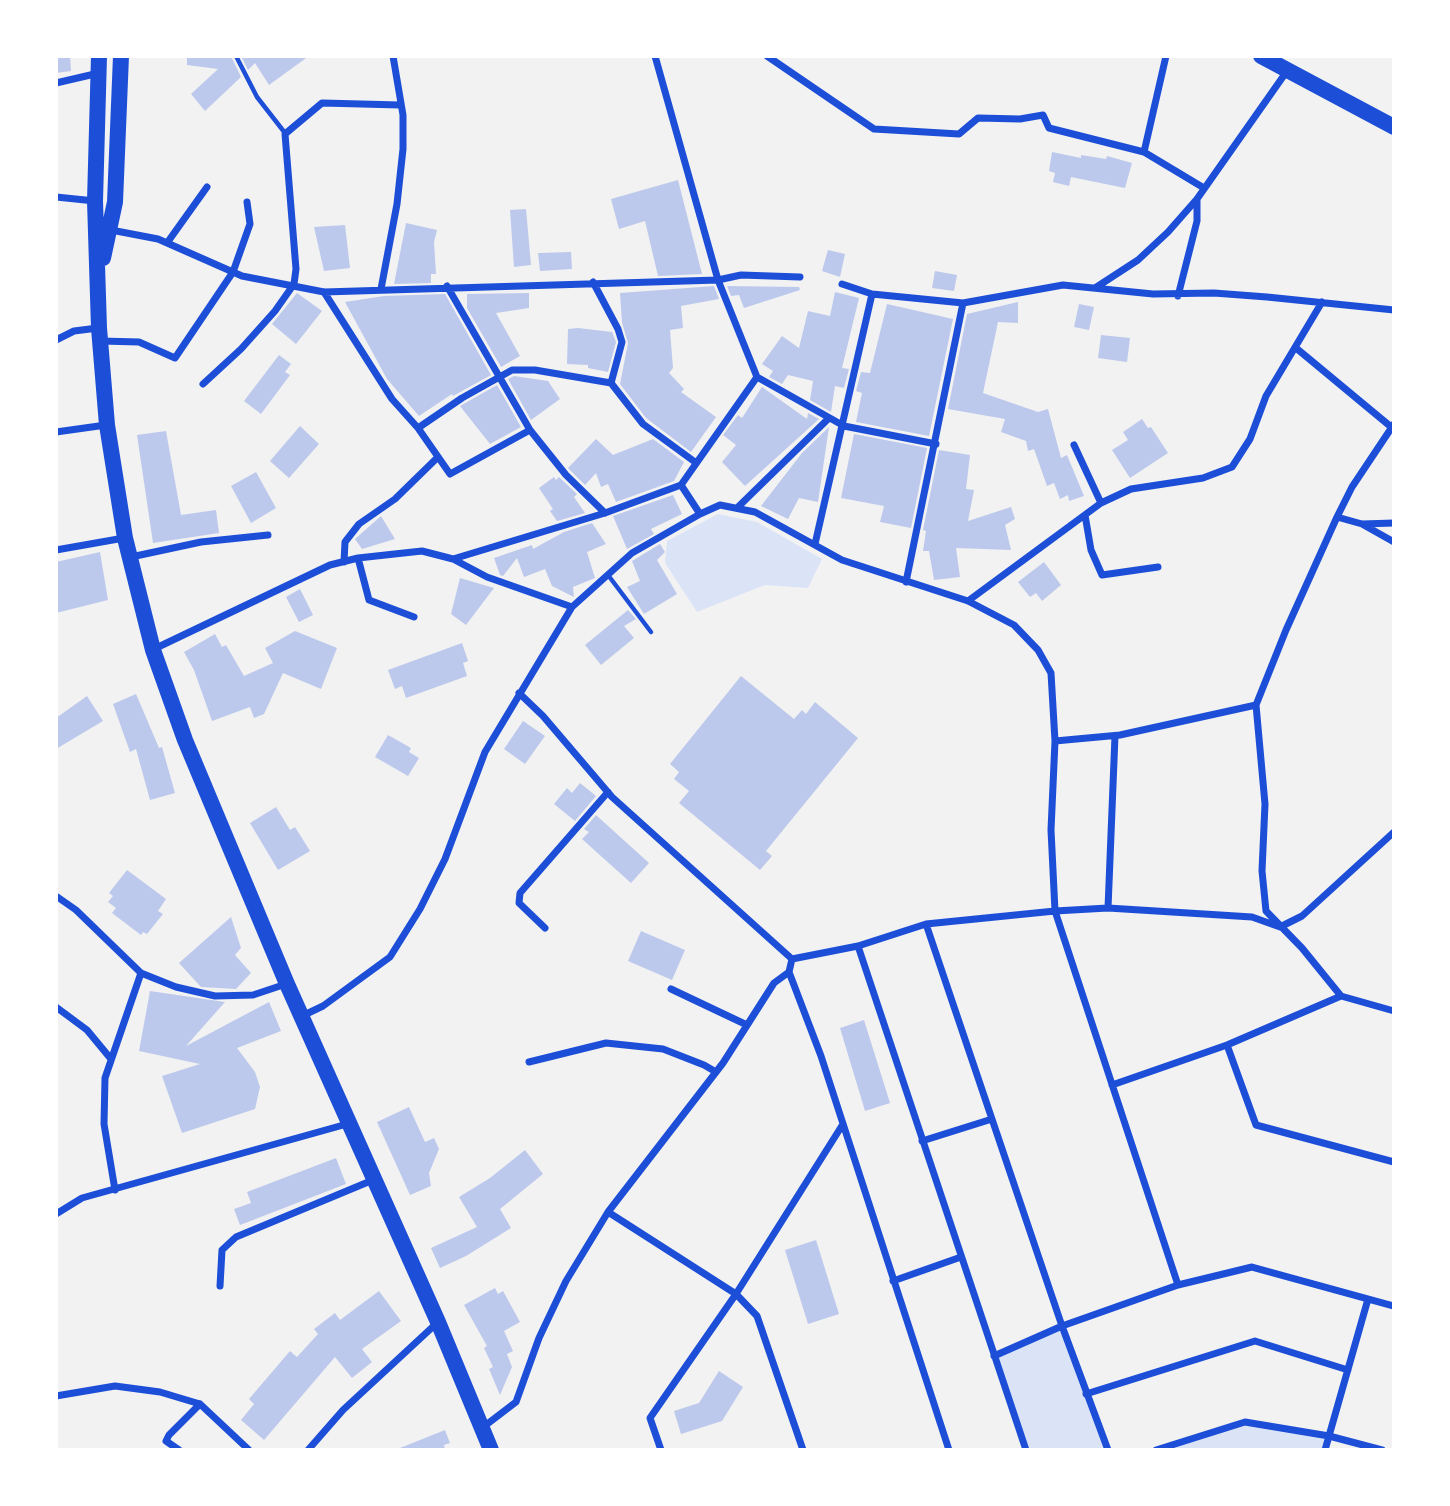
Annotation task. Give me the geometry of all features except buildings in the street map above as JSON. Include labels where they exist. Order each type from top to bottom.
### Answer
[{"type":"main road","points":[[99,56],[95,201],[100,270],[100,334],[107,425],[125,538],[153,650],[185,740],[287,984],[347,1124],[438,1322],[491,1450]]},
{"type":"main road","points":[[100,270],[111,230],[121,56]]},
{"type":"main road","points":[[1261,56],[1394,127]]},
{"type":"street","points":[[381,289],[397,204],[403,138],[394,56]]},
{"type":"street","points":[[655,56],[719,279],[757,377],[844,426],[936,444]]},
{"type":"street","points":[[767,56],[874,129],[959,134],[978,118],[1020,120],[1043,115],[1049,128],[1143,152],[1204,188]]},
{"type":"street","points":[[1143,152],[1166,56]]},
{"type":"street","points":[[1094,288],[1138,260],[1197,199],[1287,70]]},
{"type":"street","points":[[56,83],[99,73]]},
{"type":"street","points":[[203,384],[241,349],[275,311],[294,284],[296,269],[285,134],[322,103],[400,105]]},
{"type":"street","points":[[167,243],[207,187]]},
{"type":"street","points":[[56,197],[95,201]]},
{"type":"street","points":[[1178,296],[1197,221],[1197,199]]},
{"type":"street","points":[[56,340],[74,331],[100,334],[139,342],[175,358],[233,272],[250,224],[247,202]]},
{"type":"street","points":[[111,230],[167,243],[233,272],[324,292],[719,279],[741,275],[800,277]]},
{"type":"street","points":[[593,282],[618,328],[622,342],[611,383]]},
{"type":"street","points":[[842,284],[872,294],[962,303],[1063,285],[1178,296],[1214,293],[1394,310]]},
{"type":"street","points":[[447,286],[530,430],[566,475],[605,513]]},
{"type":"street","points":[[324,292],[391,399],[418,428],[450,474],[530,430]]},
{"type":"street","points":[[815,544],[872,294]]},
{"type":"street","points":[[968,601],[1101,503],[1131,489],[1203,478],[1232,467],[1251,439],[1266,396],[1322,302]]},
{"type":"street","points":[[906,582],[936,444],[962,303]]},
{"type":"street","points":[[1296,348],[1392,425],[1337,517],[1286,630],[1256,705],[1265,804],[1262,871],[1266,911],[1302,948],[1341,996],[1394,1011]]},
{"type":"street","points":[[418,428],[499,376],[512,370],[535,370],[611,383],[643,424],[695,462]]},
{"type":"street","points":[[453,559],[605,513],[681,485],[757,377]]},
{"type":"street","points":[[737,508],[828,419]]},
{"type":"street","points":[[56,432],[107,425]]},
{"type":"street","points":[[1074,445],[1101,503]]},
{"type":"street","points":[[344,562],[345,542],[359,524],[395,499],[438,457]]},
{"type":"street","points":[[681,485],[700,514]]},
{"type":"street","points":[[301,1016],[323,1006],[390,957],[420,909],[445,859],[485,752],[572,607],[632,553],[700,514],[720,505],[755,512],[868,570],[968,601],[1014,625],[1038,650],[1051,673],[1055,741],[1051,830],[1055,911],[1178,1285]]},
{"type":"street","points":[[1085,515],[1091,550],[1102,575],[1158,566]]},
{"type":"street","points":[[1337,517],[1362,524],[1394,542]]},
{"type":"street","points":[[1362,524],[1394,523]]},
{"type":"street","points":[[130,557],[201,542],[268,535]]},
{"type":"street","points":[[56,550],[125,538]]},
{"type":"street","points":[[153,650],[289,584],[344,562],[422,551],[453,559],[487,577],[572,607]]},
{"type":"street","points":[[358,558],[369,600],[414,617]]},
{"type":"street","points":[[519,693],[543,716],[608,792],[792,959]]},
{"type":"street","points":[[1055,741],[1115,736],[1256,705]]},
{"type":"street","points":[[1108,908],[1115,736]]},
{"type":"street","points":[[545,928],[519,903],[520,893],[608,792]]},
{"type":"street","points":[[792,959],[858,946],[926,923],[1055,911],[1108,908],[1252,917],[1280,927],[1302,916],[1394,833]]},
{"type":"street","points":[[56,896],[76,911],[141,973],[176,987],[215,996],[253,995],[287,984]]},
{"type":"street","points":[[926,923],[1062,1326],[1108,1450]]},
{"type":"street","points":[[858,946],[1026,1450]]},
{"type":"street","points":[[792,959],[789,972],[821,1056],[949,1450]]},
{"type":"street","points":[[482,1428],[516,1402],[539,1338],[566,1281],[608,1212],[716,1072],[774,983],[789,972]]},
{"type":"street","points":[[114,1190],[104,1124],[105,1078],[141,973]]},
{"type":"street","points":[[671,989],[747,1025]]},
{"type":"street","points":[[1112,1085],[1227,1045],[1341,996]]},
{"type":"street","points":[[56,1007],[87,1030],[111,1059]]},
{"type":"street","points":[[529,1062],[606,1043],[663,1049],[716,1072]]},
{"type":"street","points":[[1227,1045],[1256,1125],[1394,1162]]},
{"type":"street","points":[[922,1141],[992,1119]]},
{"type":"street","points":[[56,1214],[82,1198],[347,1124]]},
{"type":"street","points":[[661,1450],[650,1418],[736,1294],[843,1124]]},
{"type":"street","points":[[220,1286],[222,1250],[236,1237],[373,1180]]},
{"type":"street","points":[[608,1212],[736,1294],[757,1316],[803,1450]]},
{"type":"street","points":[[893,1281],[961,1257]]},
{"type":"street","points":[[994,1356],[1062,1326],[1178,1285],[1252,1267],[1394,1306]]},
{"type":"street","points":[[1325,1450],[1368,1299]]},
{"type":"street","points":[[308,1450],[343,1410],[438,1322]]},
{"type":"street","points":[[1086,1394],[1255,1341],[1348,1370]]},
{"type":"street","points":[[56,1396],[115,1386],[160,1392],[200,1405],[249,1450]]},
{"type":"street","points":[[179,1450],[166,1441],[169,1434],[200,1405]]},
{"type":"street","points":[[1156,1450],[1245,1422],[1329,1436],[1382,1450]]},
{"type":"lane","points":[[236,56],[257,97],[285,134]]},
{"type":"lane","points":[[608,575],[651,632]]},
{"type":"shaded area","points":[[718,514],[757,522],[822,559],[808,588],[765,585],[697,612],[665,563],[667,541]]},
{"type":"shaded area","points":[[1062,1326],[1108,1450],[1026,1450],[994,1356]]},
{"type":"shaded area","points":[[1245,1422],[1329,1436],[1325,1450],[1156,1450]]}]
